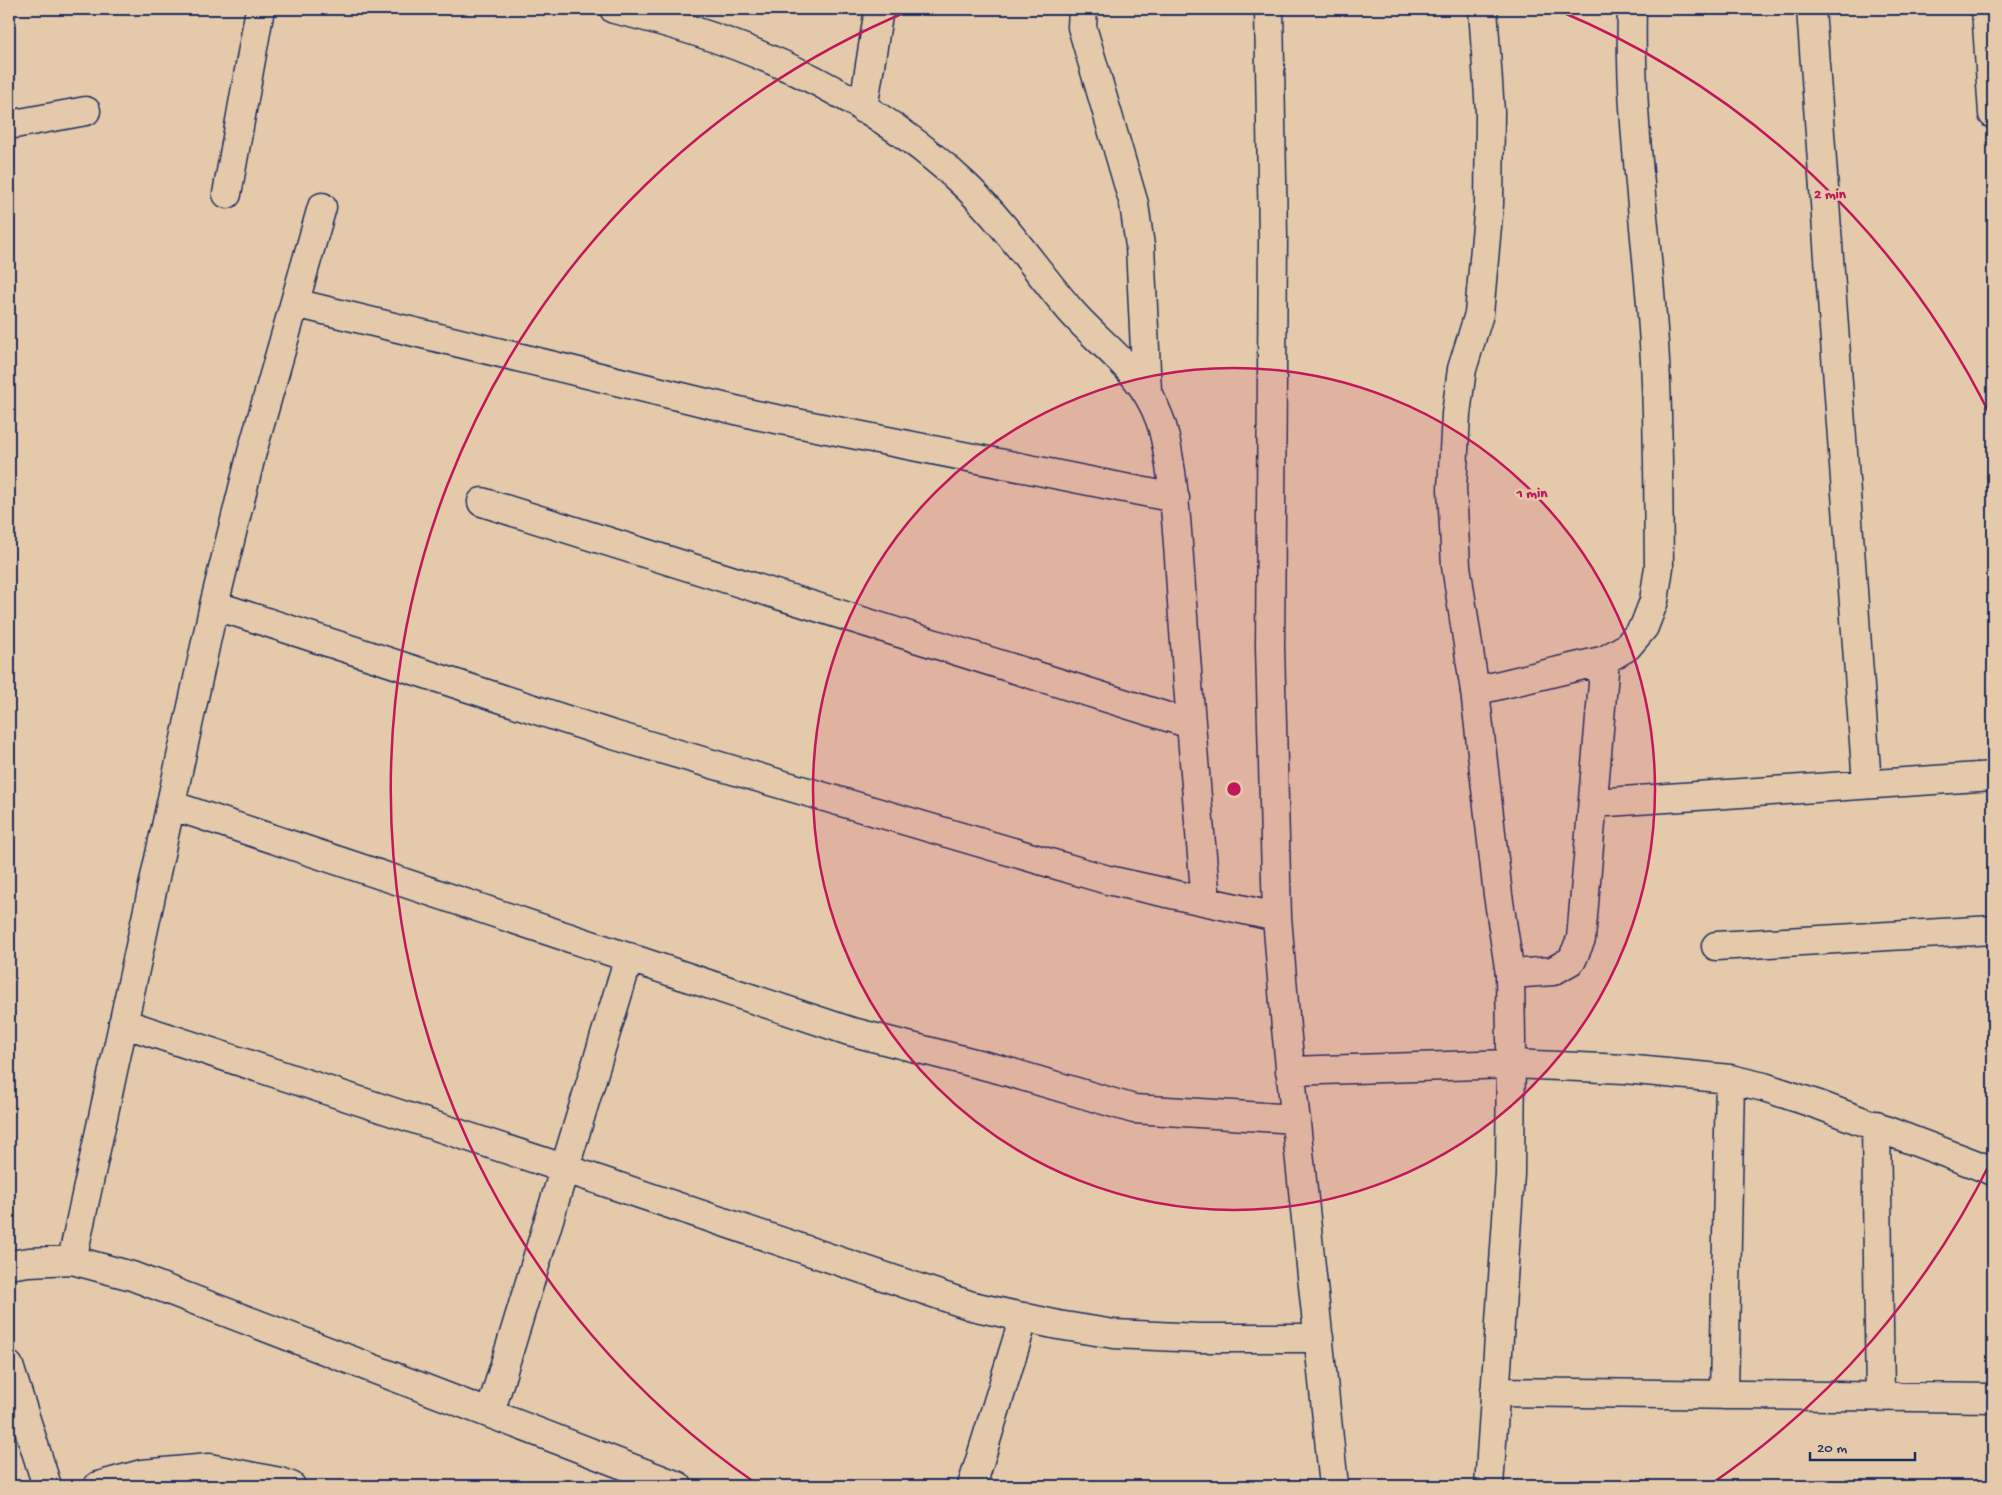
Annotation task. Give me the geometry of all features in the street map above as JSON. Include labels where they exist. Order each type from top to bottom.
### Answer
[{"type":"street","points":[[227,194],[260,9]]},
{"type":"street","points":[[614,9],[692,29],[755,52],[800,72],[907,136],[968,188],[1081,323],[1123,361],[1147,391],[1160,421],[1175,498],[1190,724],[1206,900]]},
{"type":"street","points":[[863,109],[879,9]]},
{"type":"street","points":[[1083,9],[1082,26],[1134,204],[1140,246],[1147,391]]},
{"type":"street","points":[[1269,9],[1273,237],[1270,647],[1278,917],[1290,1071],[1334,1486]]},
{"type":"street","points":[[1484,9],[1490,112],[1488,214],[1479,314],[1462,370],[1452,489],[1456,566],[1475,691],[1498,895],[1510,974],[1510,1174],[1490,1486]]},
{"type":"street","points":[[1475,691],[1605,660],[1627,647],[1644,627],[1654,601],[1659,568],[1654,346],[1635,135],[1631,59],[1632,9]]},
{"type":"street","points":[[1811,9],[1867,784]]},
{"type":"street","points":[[1986,9],[1993,114]]},
{"type":"street","points":[[9,125],[86,111]]},
{"type":"street","points":[[72,1260],[214,605],[252,452],[322,208]]},
{"type":"street","points":[[295,303],[756,415],[1175,498]]},
{"type":"street","points":[[482,502],[1190,724]]},
{"type":"street","points":[[214,605],[620,737],[1108,880],[1278,917]]},
{"type":"street","points":[[1510,974],[1553,971],[1572,960],[1581,939],[1605,660]]},
{"type":"street","points":[[1593,803],[1993,776]]},
{"type":"street","points":[[171,805],[849,1031],[1002,1070],[1134,1110],[1296,1119]]},
{"type":"street","points":[[1716,946],[1993,930]]},
{"type":"street","points":[[490,1413],[630,957]]},
{"type":"street","points":[[123,1023],[566,1169],[972,1306],[1114,1334],[1199,1338],[1319,1338]]},
{"type":"street","points":[[1290,1071],[1511,1064],[1625,1069],[1730,1079],[1774,1090],[1876,1125],[1993,1171]]},
{"type":"street","points":[[1724,1395],[1730,1079]]},
{"type":"street","points":[[1876,1125],[1880,1396]]},
{"type":"street","points":[[9,1265],[72,1260],[132,1276],[678,1486]]},
{"type":"street","points":[[972,1486],[1024,1317]]},
{"type":"street","points":[[9,1366],[47,1486]]},
{"type":"street","points":[[1495,1392],[1993,1398]]},
{"type":"street","points":[[98,1486],[142,1474],[182,1479],[209,1468],[280,1482],[291,1486]]}]
